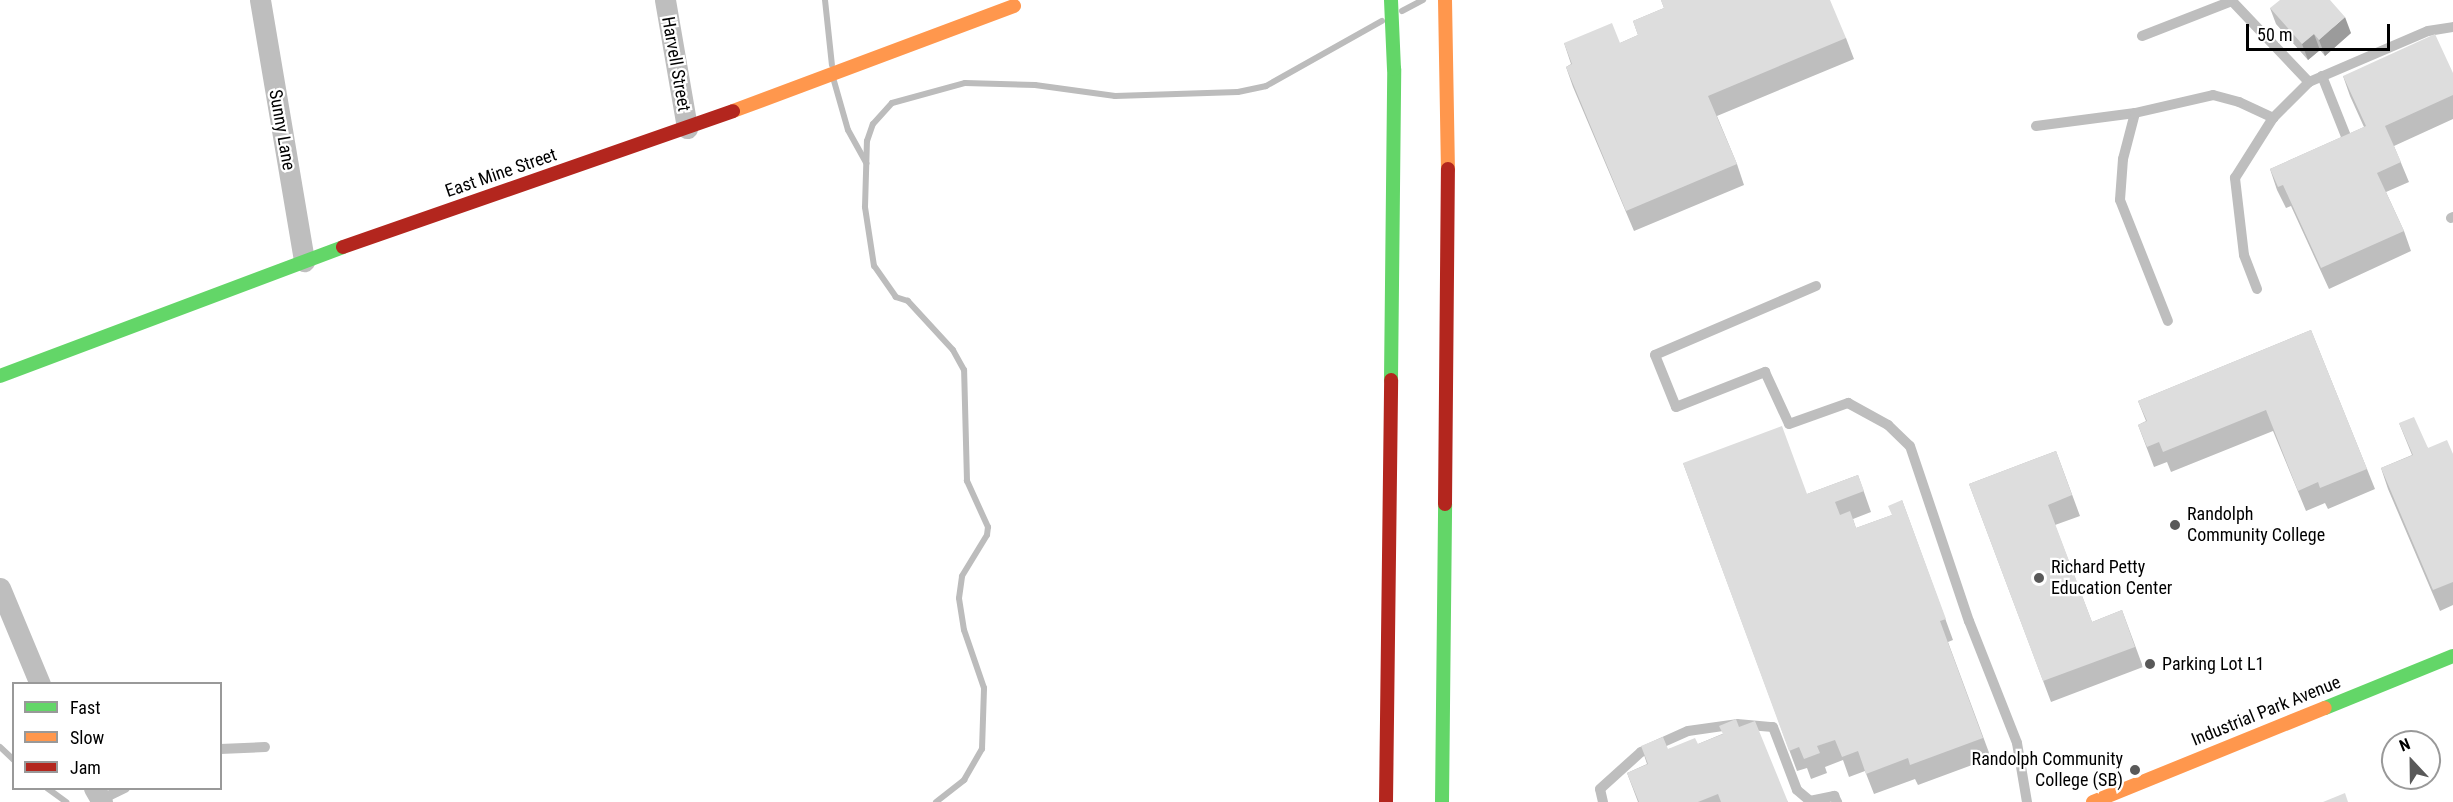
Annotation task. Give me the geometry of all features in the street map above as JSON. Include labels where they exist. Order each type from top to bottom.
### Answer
[{"type":"main road","points":[[1386,802],[1394,93],[1391,0]]},
{"type":"main road","points":[[1442,802],[1448,170],[1445,0]]},
{"type":"main road","name":"East Mine Street","points":[[0,376],[304,261],[687,128],[1014,6]]},
{"type":"main road","name":"Industrial Park Avenue","points":[[2093,802],[2453,656]]},
{"type":"street","name":"Sunny Lane","points":[[260,0],[304,261]]},
{"type":"street","name":"Harvell Street","points":[[665,0],[687,128]]},
{"type":"street","points":[[0,588],[39,682]]},
{"type":"lane","points":[[986,17],[993,0]]},
{"type":"lane","points":[[2142,36],[2232,2],[2309,82]]},
{"type":"lane","points":[[2257,289],[2244,255],[2235,178],[2273,118],[2309,82],[2428,31],[2452,25]]},
{"type":"lane","points":[[2322,76],[2349,144]]},
{"type":"lane","points":[[2036,126],[2135,113],[2213,95],[2239,102],[2273,118]]},
{"type":"lane","points":[[2135,113],[2123,159],[2120,201],[2168,321]]},
{"type":"lane","points":[[1816,286],[1654,355],[1676,407],[1765,372],[1789,424],[1848,403],[1888,425],[1910,446],[1970,621],[2017,743],[2027,802]]},
{"type":"lane","points":[[1604,802],[1600,789],[1641,752],[1688,731],[1737,724],[1773,727],[1797,790],[1810,801],[1834,795],[1837,802]]},
{"type":"lane","points":[[222,749],[265,747]]},
{"type":"lane","points":[[98,797],[122,790]]},
{"type":"building","points":[[1661,0],[1830,0],[1846,38],[1708,96],[1737,164],[1626,211],[1566,67],[1572,64],[1564,43],[1612,23],[1620,43],[1638,35],[1633,21],[1664,8]]},
{"type":"building","points":[[2280,0],[2330,0],[2345,17],[2319,40],[2314,34],[2302,44],[2270,8]]},
{"type":"building","points":[[2435,34],[2453,73],[2453,95],[2385,126],[2401,162],[2377,173],[2404,231],[2321,268],[2283,185],[2278,187],[2270,169],[2366,126],[2343,76]]},
{"type":"building","points":[[2311,330],[2367,469],[2320,488],[2318,482],[2298,491],[2266,410],[2163,452],[2159,442],[2147,447],[2138,425],[2147,421],[2138,401]]},
{"type":"building","points":[[2414,417],[2428,448],[2447,440],[2453,454],[2453,582],[2433,590],[2381,468],[2413,455],[2399,423]]},
{"type":"building","points":[[1782,426],[1807,494],[1858,475],[1864,491],[1835,502],[1840,515],[1850,511],[1856,528],[1892,515],[1888,506],[1902,500],[1946,619],[1940,621],[1983,738],[1910,765],[1908,758],[1866,774],[1858,751],[1842,757],[1835,740],[1817,746],[1820,753],[1804,759],[1799,747],[1789,751],[1683,463]]},
{"type":"building","name":"Richard Petty Education Center","points":[[2056,451],[2072,495],[2048,505],[2092,622],[2122,610],[2135,647],[2043,681],[1969,484]]},
{"type":"building","points":[[1736,719],[1739,727],[1755,721],[1788,802],[1721,802],[1718,794],[1698,802],[1639,802],[1627,773],[1648,764],[1641,746],[1663,737],[1668,749],[1695,738],[1698,744],[1723,734],[1719,726]]},
{"type":"building","points":[[2345,793],[2348,802],[2323,802]]},
{"type":"waterway","points":[[825,0],[832,65]]},
{"type":"waterway","points":[[1402,11],[1423,0]]},
{"type":"waterway","points":[[936,802],[964,780],[982,749],[984,688],[964,630],[959,598],[962,576],[987,535],[988,527],[967,481],[964,370],[953,350],[908,301],[896,297],[874,266],[865,207],[867,141],[873,124],[892,103],[965,83],[1035,85],[1115,96],[1238,92],[1266,86],[1382,21]]},
{"type":"waterway","points":[[834,81],[848,130],[866,163]]},
{"type":"waterway","points":[[0,747],[12,758]]},
{"type":"waterway","points":[[50,790],[66,802]]},
{"type":"traffic: fast","points":[[1391,0],[1394,69],[1391,380]]},
{"type":"traffic: fast","points":[[0,376],[343,247]]},
{"type":"traffic: fast","points":[[1442,802],[1445,504]]},
{"type":"traffic: fast","points":[[2325,708],[2453,656]]},
{"type":"traffic: slow","points":[[1445,0],[1448,169]]},
{"type":"traffic: slow","points":[[733,111],[1014,6]]},
{"type":"traffic: slow","points":[[2093,802],[2325,708]]},
{"type":"traffic: jam","points":[[343,247],[733,111]]},
{"type":"traffic: jam","points":[[1445,504],[1448,169]]},
{"type":"traffic: jam","points":[[1386,802],[1391,380]]},
{"type":"place","name":"Randolph Community College","points":[[2175,525]]},
{"type":"place","name":"Richard Petty Education Center","points":[[2039,578]]},
{"type":"place","name":"Parking Lot L1","points":[[2150,664]]},
{"type":"place","name":"Randolph Community College (SB)","points":[[2135,770]]}]
